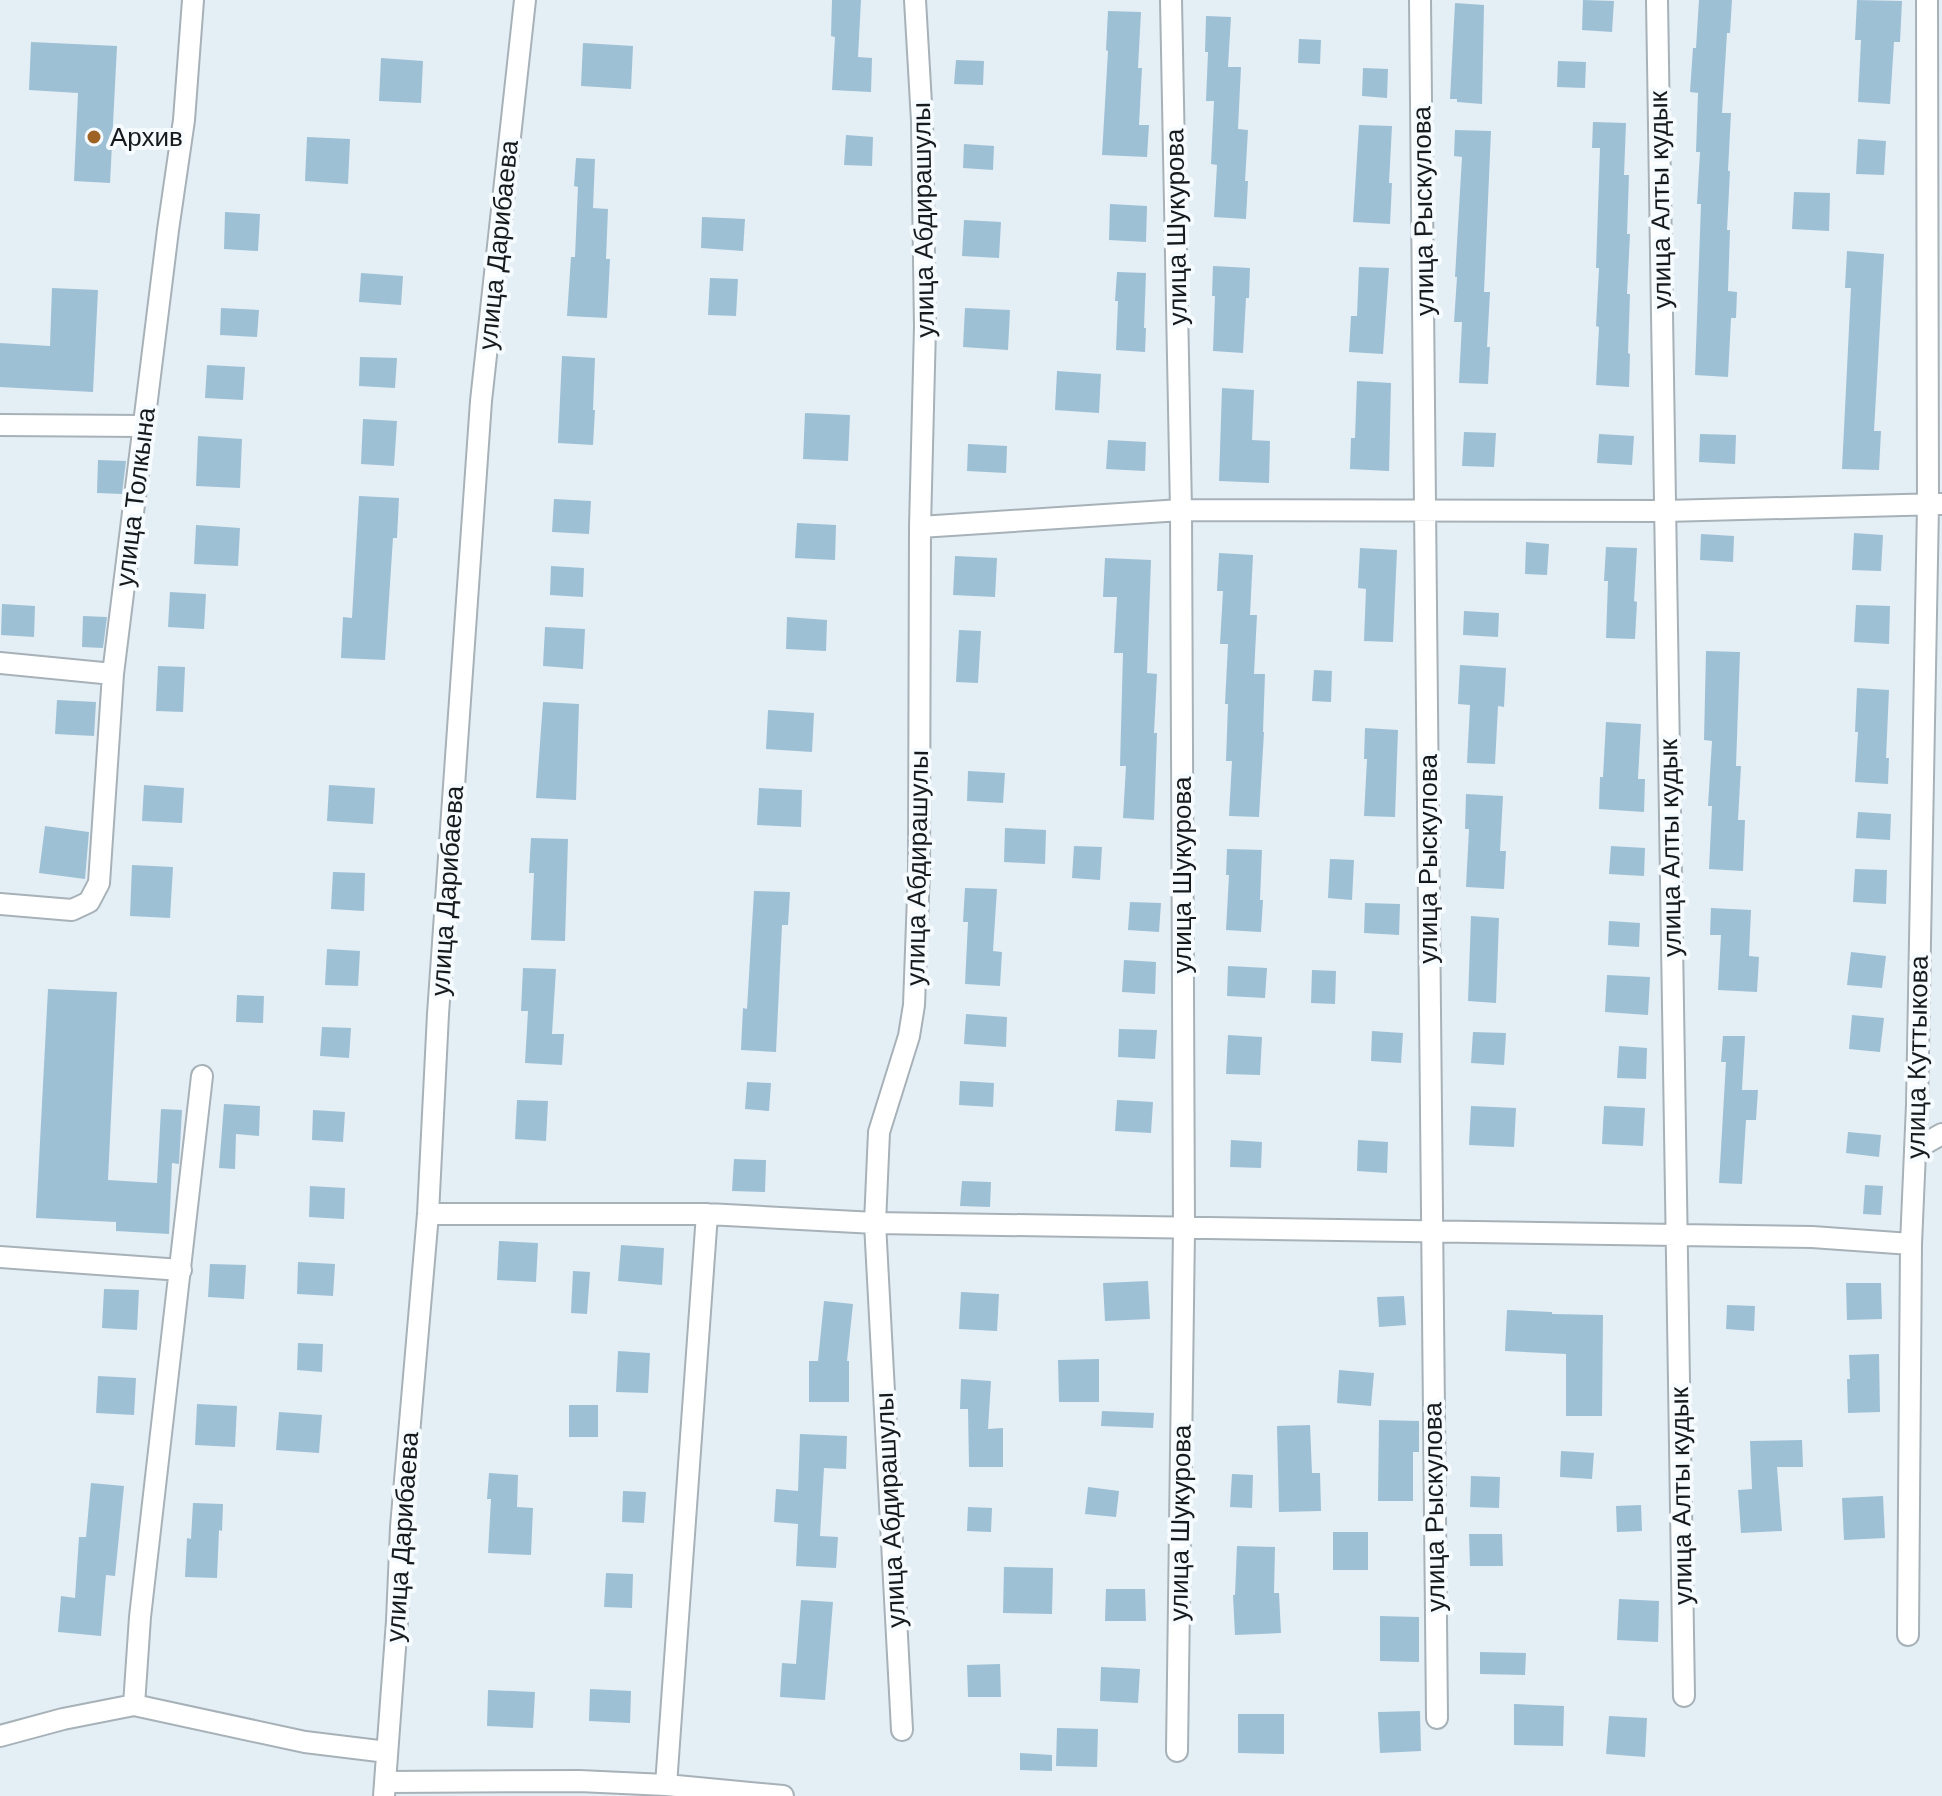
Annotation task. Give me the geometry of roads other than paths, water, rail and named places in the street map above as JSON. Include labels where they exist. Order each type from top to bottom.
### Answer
[{"type":"street","name":"улица Толкына","points":[[0,904],[72,910],[89,902],[99,883],[113,674],[184,120],[193,0]]},
{"type":"street","name":"улица Дарибаева","points":[[384,1789],[401,1527],[428,1214],[438,1014],[481,401],[525,0]]},
{"type":"street","name":"улица Абдирашулы","points":[[902,1730],[875,1223],[879,1132],[909,1036],[914,1005],[919,854],[920,527],[925,327],[922,121],[915,0]]},
{"type":"street","name":"улица Шукурова","points":[[1171,0],[1181,510],[1184,1229],[1177,1751]]},
{"type":"street","name":"улица Рыскулова","points":[[1420,0],[1437,1718]]},
{"type":"street","name":"улица Алты кудык","points":[[1657,0],[1684,1696]]},
{"type":"street","name":"улица Куттыкова","points":[[1908,1635],[1911,1244],[1935,504],[1927,0]]},
{"type":"street","points":[[0,425],[144,426]]},
{"type":"street","points":[[920,527],[1181,510],[1665,511],[1935,504]]},
{"type":"street","points":[[0,663],[113,674]]},
{"type":"street","points":[[134,1705],[140,1617],[202,1076]]},
{"type":"street","points":[[1915,1149],[1942,1134]]},
{"type":"street","points":[[428,1214],[707,1214],[875,1223],[1812,1237],[1911,1244]]},
{"type":"street","points":[[666,1785],[707,1214]]},
{"type":"street","points":[[0,1257],[181,1270]]},
{"type":"street","points":[[0,1736],[134,1705],[305,1742],[387,1752]]},
{"type":"street","points":[[384,1789],[564,1781],[666,1785],[783,1796]]},
{"type":"place","name":"Архив","points":[[94,137]]}]
